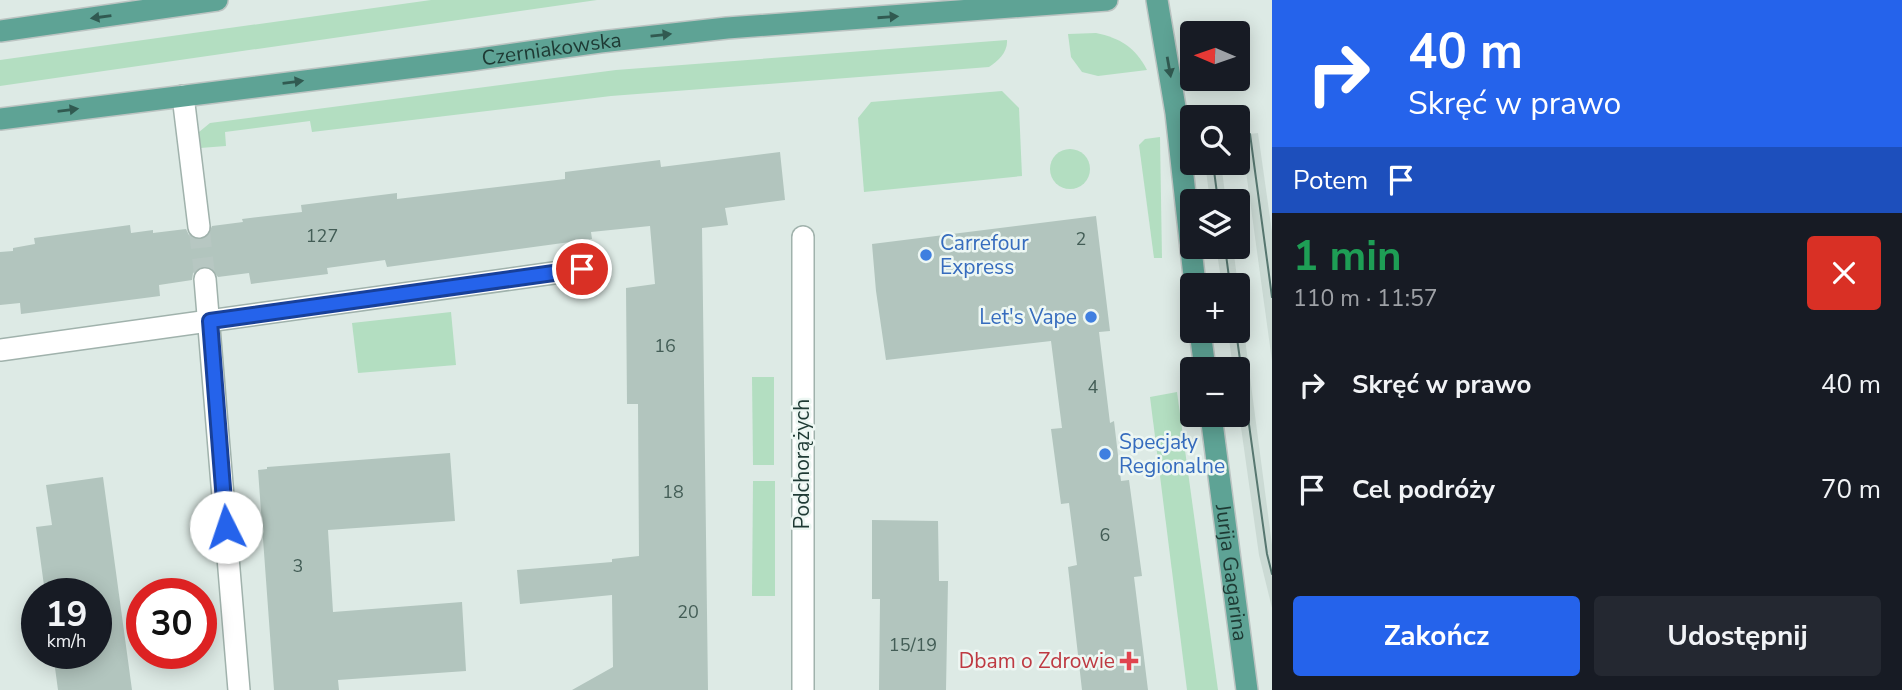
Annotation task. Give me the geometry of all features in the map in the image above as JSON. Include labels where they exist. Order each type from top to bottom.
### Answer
[{"type":"main road","points":[[0,31],[217,0]]},
{"type":"main road","name":"Czerniakowska","points":[[0,119],[600,42],[714,30],[1107,0]]},
{"type":"main road","points":[[1157,0],[1176,113],[1194,273]]},
{"type":"main road","name":"Jurija Gagarina","points":[[1213,427],[1247,690]]},
{"type":"street","points":[[183,96],[199,228]]},
{"type":"street","name":"Podchorążych","points":[[803,237],[803,690]]},
{"type":"street","points":[[0,350],[582,269]]},
{"type":"street","points":[[205,279],[239,690]]},
{"type":"shaded area","points":[[1258,133],[1272,232],[1272,361],[1246,175],[1250,175],[1250,134]]},
{"type":"shaded area","points":[[1207,175],[1223,175],[1224,189],[1208,189]]},
{"type":"shaded area","points":[[1218,259],[1235,259],[1236,273],[1220,273]]},
{"type":"shaded area","points":[[1230,343],[1246,343],[1247,357],[1231,357]]},
{"type":"shaded area","points":[[1250,377],[1272,545],[1272,608],[1259,555],[1241,427],[1250,427]]},
{"type":"green space","points":[[431,0],[597,0],[0,86],[0,60]]},
{"type":"green space","points":[[1096,33],[1126,45],[1147,70],[1098,76],[1082,72],[1071,57],[1068,34]]},
{"type":"green space","points":[[1007,40],[1004,52],[989,67],[611,96],[312,132],[310,121],[225,132],[226,146],[200,148],[199,132],[210,123],[616,70]]},
{"type":"green space","points":[[1002,91],[1019,108],[1022,176],[864,192],[858,118],[871,102]]},
{"type":"green space","points":[[1160,137],[1162,258],[1154,258],[1139,145],[1145,139]]},
{"type":"green space","points":[[1070,149],[1078,150],[1084,155],[1089,161],[1089,177],[1084,183],[1078,188],[1070,189],[1062,188],[1056,183],[1051,177],[1050,169],[1051,161],[1056,155],[1062,150]]},
{"type":"green space","points":[[451,312],[456,365],[358,373],[352,323]]},
{"type":"green space","points":[[752,377],[774,377],[774,465],[753,465]]},
{"type":"green space","points":[[1177,392],[1218,690],[1187,690],[1150,397]]},
{"type":"green space","points":[[753,481],[775,481],[775,596],[752,596]]},
{"type":"building","points":[[780,152],[785,200],[725,208],[728,225],[702,228],[708,690],[572,690],[613,667],[612,595],[520,604],[517,570],[612,562],[612,559],[639,556],[638,404],[627,404],[626,288],[655,284],[650,226],[591,232],[592,239],[387,267],[385,260],[327,268],[328,274],[251,284],[249,273],[218,277],[211,268],[203,266],[193,273],[192,280],[159,285],[160,296],[21,314],[20,303],[0,305],[0,252],[35,244],[34,238],[130,225],[131,233],[186,229],[189,235],[200,240],[207,237],[212,226],[243,222],[242,219],[302,212],[301,205],[397,193],[397,199],[565,179],[565,172],[660,160],[661,167]]},
{"type":"building","points":[[1096,216],[1110,331],[1099,332],[1110,423],[1114,421],[1121,481],[1129,480],[1142,576],[1134,577],[1148,690],[1082,690],[1068,567],[1077,565],[1069,503],[1061,504],[1051,429],[1062,428],[1051,341],[886,360],[876,291],[872,244]]},
{"type":"building","points":[[450,453],[455,521],[328,530],[333,612],[462,602],[466,671],[338,680],[339,690],[274,690],[258,470],[267,467]]},
{"type":"building","points":[[103,477],[126,646],[126,669],[129,669],[132,690],[58,690],[55,669],[112,669],[112,578],[43,578],[36,527],[52,525],[46,485]]},
{"type":"building","points":[[872,520],[938,521],[939,581],[948,581],[946,690],[879,690],[880,599],[872,599]]},
{"type":"tunnel","points":[[199,227],[205,279]]},
{"type":"tram line","points":[[1250,134],[1272,297]]},
{"type":"tram line","points":[[1215,175],[1216,189]]},
{"type":"tram line","points":[[1227,259],[1228,273]]},
{"type":"tram line","points":[[1238,343],[1272,574]]},
{"type":"place","name":"Carrefour Express","points":[[926,255]]},
{"type":"place","name":"Let's Vape","points":[[1091,317]]},
{"type":"place","name":"Specjały Regionalne","points":[[1105,454]]},
{"type":"place","name":"Dbam o Zdrowie","points":[[1129,661]]},
{"type":"route","points":[[226,527],[210,321],[582,269]]}]
